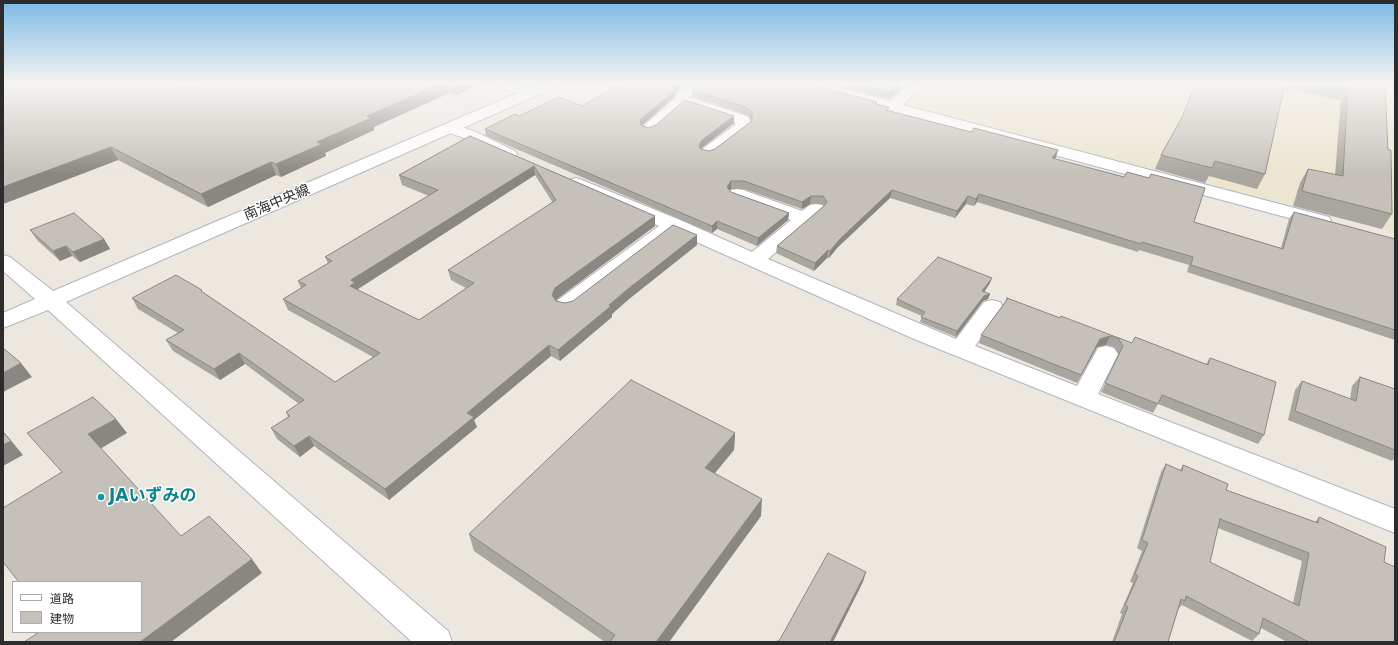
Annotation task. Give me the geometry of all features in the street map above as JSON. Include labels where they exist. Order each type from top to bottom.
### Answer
[{"type":"street","name":"南海中央線","points":[[3,321],[482,114]]},
{"type":"street","points":[[649,128],[666,114]]},
{"type":"street","points":[[708,152],[743,127],[742,119],[727,114]]},
{"type":"street","points":[[919,114],[1334,224]]},
{"type":"street","points":[[450,128],[470,135],[524,161]]},
{"type":"street","points":[[559,176],[673,224],[922,334],[1395,521]]},
{"type":"street","points":[[737,194],[810,214],[754,260]]},
{"type":"street","points":[[566,305],[673,224]]},
{"type":"street","points":[[3,261],[51,300],[436,642]]},
{"type":"street","points":[[961,349],[992,307]]},
{"type":"street","points":[[1083,398],[1106,354]]},
{"type":"shaded area","points":[[945,114],[1395,114],[1395,233]]},
{"type":"building","points":[[3,114],[371,114],[367,116],[371,118],[317,142],[322,144],[276,164],[271,162],[201,194],[111,147],[3,187]]},
{"type":"building","points":[[515,114],[519,116],[523,114],[647,114],[640,120],[641,125],[648,128],[656,125],[669,114],[728,114],[734,116],[701,141],[699,146],[701,149],[709,151],[715,149],[752,121],[752,114],[902,114],[971,132],[974,128],[1058,150],[1052,158],[1124,177],[1127,172],[1149,178],[1151,174],[1205,188],[1194,222],[1283,249],[1294,212],[1395,239],[1395,330],[1191,265],[1193,257],[1142,242],[1141,244],[979,194],[976,199],[968,196],[957,211],[892,190],[839,240],[830,251],[828,250],[815,263],[777,246],[824,206],[827,202],[823,196],[811,196],[802,202],[744,181],[731,181],[727,187],[731,192],[789,213],[758,238],[717,221],[712,226],[485,129]]},
{"type":"building","points":[[1183,114],[1278,114],[1265,174],[1215,161],[1212,168],[1161,155]]},
{"type":"building","points":[[1346,114],[1386,114],[1388,150],[1391,150],[1392,214],[1302,191],[1308,169],[1343,176]]},
{"type":"building","points":[[470,136],[655,216],[555,288],[552,295],[556,301],[565,303],[573,301],[673,225],[697,235],[628,289],[609,305],[611,306],[558,350],[549,345],[467,413],[474,417],[385,489],[309,436],[294,446],[271,428],[290,416],[286,412],[304,400],[239,353],[214,369],[166,340],[184,330],[132,298],[176,275],[202,290],[201,291],[335,382],[380,353],[283,299],[306,285],[298,281],[332,261],[325,257],[438,190],[399,175]],"holes":[[[534,166],[556,200],[448,270],[474,283],[419,320],[350,286],[355,283],[351,280]]]},
{"type":"building","points":[[74,213],[104,239],[73,252],[66,246],[53,251],[30,230]]},
{"type":"building","points":[[938,257],[992,278],[982,291],[990,294],[984,296],[957,331],[921,317],[925,312],[897,299]]},
{"type":"building","points":[[1007,298],[1060,318],[1061,316],[1132,343],[1135,337],[1208,365],[1210,358],[1276,382],[1264,435],[1162,395],[1158,404],[1105,383],[1123,346],[1118,338],[1110,336],[1100,339],[1081,375],[981,335]]},
{"type":"building","points":[[3,348],[21,363],[3,373]]},
{"type":"building","points":[[1360,377],[1395,389],[1395,450],[1295,411],[1302,381],[1356,401]]},
{"type":"building","points":[[631,380],[735,433],[705,468],[762,499],[656,642],[610,642],[615,635],[469,534]]},
{"type":"building","points":[[93,397],[116,419],[88,434],[181,536],[209,516],[252,559],[140,642],[24,642],[38,633],[142,633],[142,581],[18,581],[3,562],[3,508],[62,472],[27,433]]},
{"type":"building","points":[[3,432],[11,441],[3,445]]},
{"type":"building","points":[[1166,464],[1182,471],[1183,465],[1228,484],[1226,490],[1318,523],[1319,517],[1386,547],[1384,562],[1395,567],[1395,642],[1309,642],[1263,618],[1259,634],[1186,596],[1185,601],[1181,599],[1168,642],[1114,642],[1128,607],[1125,605],[1138,576],[1135,574],[1148,543],[1142,540]],"holes":[[[1220,519],[1309,553],[1299,606],[1210,562]]]},
{"type":"building","points":[[828,553],[866,572],[830,642],[770,642],[779,641]]},
{"type":"place","name":"JAいずみの","points":[[101,497]]}]
